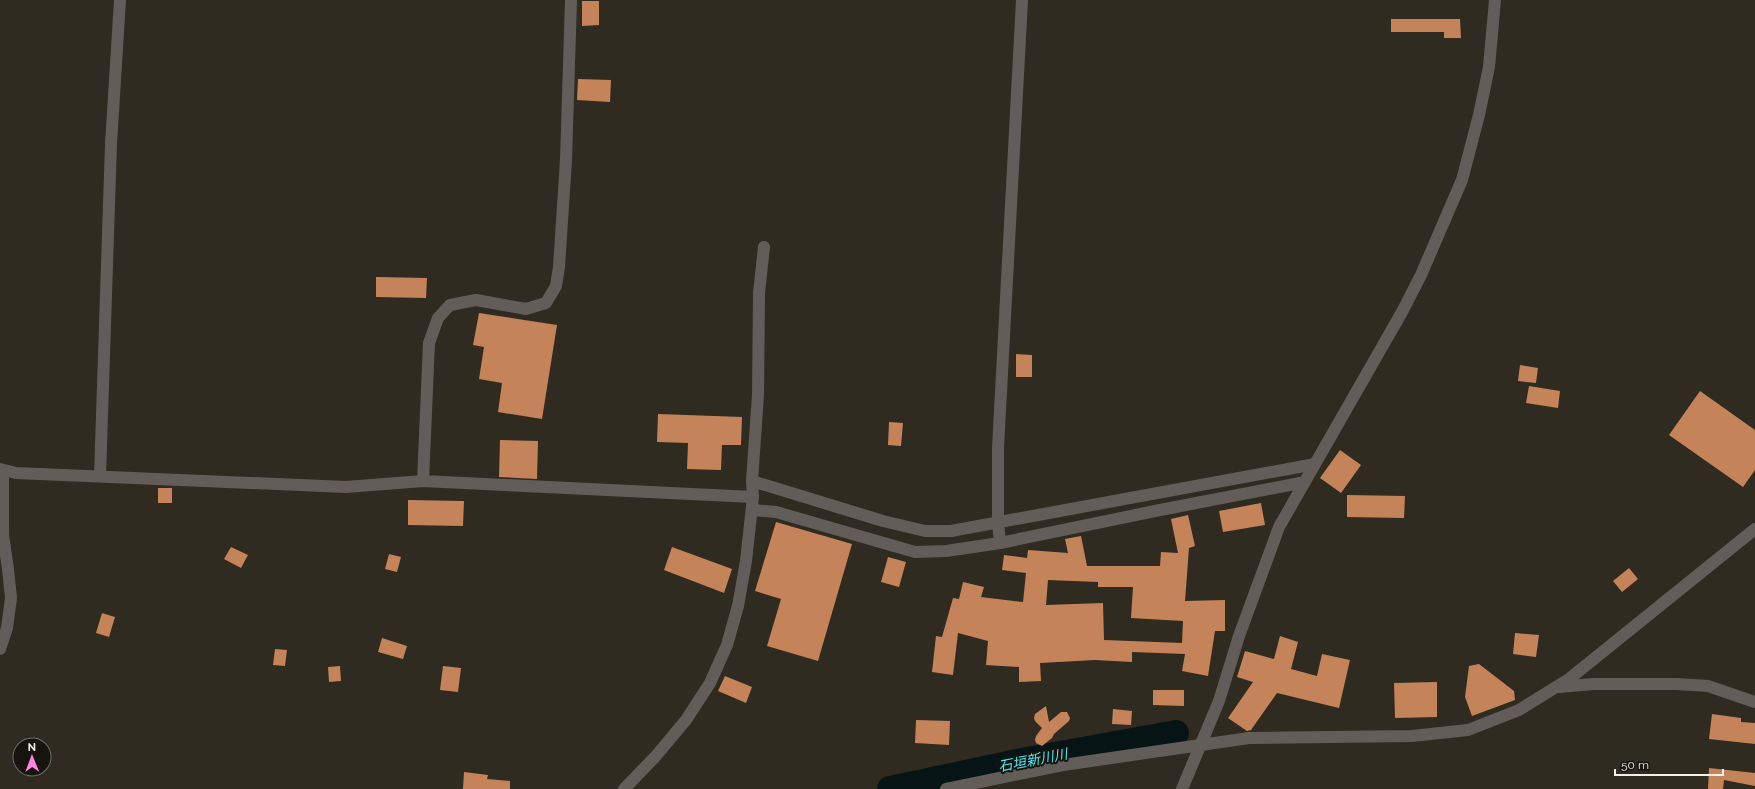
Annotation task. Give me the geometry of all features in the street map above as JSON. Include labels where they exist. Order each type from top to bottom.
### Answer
[{"type":"street","points":[[100,476],[112,144],[120,0]]},
{"type":"street","points":[[423,481],[429,343],[438,318],[450,304],[476,300],[526,309],[546,303],[556,286],[559,267],[566,160],[571,0]]},
{"type":"street","points":[[1000,543],[998,522],[998,448],[1022,0]]},
{"type":"street","points":[[1182,789],[1219,702],[1239,636],[1279,527],[1405,306],[1421,275],[1462,180],[1479,115],[1489,66],[1495,0]]},
{"type":"street","points":[[624,789],[655,757],[686,720],[710,683],[727,645],[738,606],[746,561],[753,497],[752,481],[758,396],[759,293],[764,247]]},
{"type":"street","points":[[752,481],[883,521],[925,531],[951,531],[1315,464]]},
{"type":"street","points":[[0,649],[7,628],[11,598],[3,534],[1,470],[16,473],[346,487],[423,481],[753,497]]},
{"type":"street","points":[[752,510],[776,512],[915,552],[946,552],[1000,543],[1305,482]]},
{"type":"street","points":[[946,789],[1063,765],[1249,738],[1412,736],[1468,730],[1519,710],[1569,679],[1755,529]]},
{"type":"street","points":[[1555,687],[1608,684],[1677,684],[1708,686],[1755,702]]},
{"type":"building","points":[[582,1],[599,1],[599,25],[582,26]]},
{"type":"building","points":[[1391,19],[1460,19],[1461,38],[1444,38],[1444,32],[1391,32]]},
{"type":"building","points":[[578,79],[611,80],[610,102],[577,100]]},
{"type":"building","points":[[376,277],[427,278],[426,298],[376,297]]},
{"type":"building","points":[[479,313],[557,325],[542,419],[498,412],[502,383],[479,379],[484,347],[473,345]]},
{"type":"building","points":[[1016,354],[1032,355],[1032,377],[1016,377]]},
{"type":"building","points":[[1520,365],[1538,368],[1536,383],[1518,381]]},
{"type":"building","points":[[1529,386],[1560,391],[1558,408],[1526,403]]},
{"type":"building","points":[[1700,391],[1755,430],[1755,470],[1743,487],[1669,435]]},
{"type":"building","points":[[658,414],[742,417],[741,445],[722,445],[721,470],[687,469],[688,443],[657,442]]},
{"type":"building","points":[[889,422],[903,423],[901,446],[888,445]]},
{"type":"building","points":[[500,440],[538,441],[537,479],[499,477]]},
{"type":"building","points":[[1340,450],[1361,465],[1341,493],[1320,478]]},
{"type":"building","points":[[158,488],[172,488],[172,503],[158,503]]},
{"type":"building","points":[[1347,495],[1405,496],[1404,518],[1347,517]]},
{"type":"building","points":[[408,500],[464,501],[463,526],[408,525]]},
{"type":"building","points":[[1261,503],[1265,525],[1223,532],[1219,511]]},
{"type":"building","points":[[1188,515],[1195,546],[1189,548],[1185,601],[1225,600],[1225,631],[1215,631],[1208,676],[1182,671],[1185,654],[1132,652],[1132,662],[1095,660],[1040,663],[1041,681],[1019,682],[1019,667],[986,665],[988,641],[958,633],[953,675],[932,672],[936,636],[942,637],[953,598],[959,599],[963,582],[984,587],[981,597],[1023,602],[1026,573],[1002,570],[1004,555],[1027,558],[1028,550],[1068,553],[1065,539],[1081,536],[1087,566],[1160,566],[1161,552],[1178,553],[1171,519]],"holes":[[[1048,580],[1098,582],[1098,587],[1133,587],[1131,618],[1183,621],[1182,643],[1104,640],[1103,603],[1046,605]]]},
{"type":"building","points":[[776,522],[852,544],[818,661],[767,646],[781,599],[755,591]]},
{"type":"building","points":[[231,547],[248,555],[241,568],[224,559]]},
{"type":"building","points":[[672,547],[732,569],[724,593],[664,570]]},
{"type":"building","points":[[389,554],[401,557],[397,572],[385,569]]},
{"type":"building","points":[[888,557],[906,562],[899,587],[881,582]]},
{"type":"building","points":[[1629,568],[1638,579],[1622,592],[1613,581]]},
{"type":"building","points":[[102,613],[115,617],[109,637],[96,633]]},
{"type":"building","points":[[1515,633],[1539,635],[1536,657],[1513,654]]},
{"type":"building","points":[[1280,636],[1298,642],[1291,669],[1317,676],[1322,654],[1350,660],[1339,708],[1277,693],[1251,730],[1247,731],[1228,718],[1253,682],[1237,677],[1245,651],[1274,659]]},
{"type":"building","points":[[382,638],[407,646],[403,659],[378,652]]},
{"type":"building","points":[[275,649],[287,650],[285,666],[273,665]]},
{"type":"building","points":[[1479,664],[1514,691],[1515,700],[1472,716],[1465,697],[1469,666]]},
{"type":"building","points":[[340,666],[341,681],[329,682],[328,667]]},
{"type":"building","points":[[443,666],[461,668],[458,692],[440,690]]},
{"type":"building","points":[[725,676],[752,687],[746,703],[718,691]]},
{"type":"building","points":[[1437,682],[1437,717],[1395,718],[1394,683]]},
{"type":"building","points":[[1153,690],[1184,690],[1184,706],[1153,705]]},
{"type":"building","points":[[1046,706],[1049,722],[1061,712],[1067,712],[1070,718],[1069,721],[1054,734],[1052,738],[1042,746],[1036,743],[1035,740],[1042,728],[1034,718],[1035,714]]},
{"type":"building","points":[[1113,709],[1132,711],[1131,725],[1112,724]]},
{"type":"building","points":[[1712,714],[1741,718],[1741,722],[1755,723],[1755,744],[1709,739]]},
{"type":"building","points":[[916,720],[950,721],[949,745],[915,743]]},
{"type":"building","points":[[1709,768],[1755,773],[1755,786],[1724,780],[1723,789],[1708,789]]},
{"type":"building","points":[[464,772],[488,775],[487,779],[510,781],[510,789],[463,789]]},
{"type":"waterway","name":"石垣新川川","points":[[890,789],[1027,760],[1176,733]]}]
